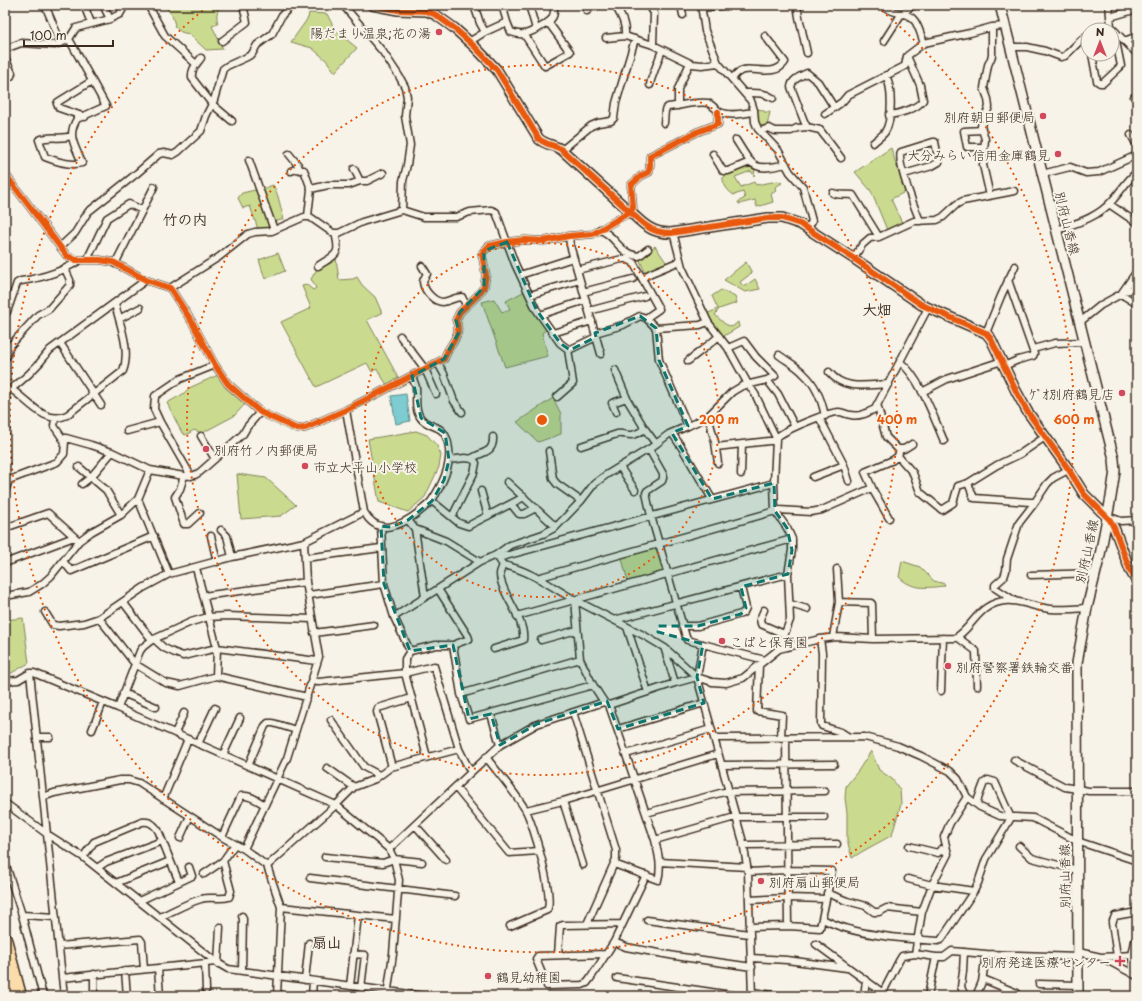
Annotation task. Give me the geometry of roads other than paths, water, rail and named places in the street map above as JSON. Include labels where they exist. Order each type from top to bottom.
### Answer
[{"type":"highway","points":[[5,939],[20,996]]},
{"type":"highway","points":[[5,974],[9,996]]},
{"type":"street","points":[[45,5],[61,43]]},
{"type":"street","points":[[84,5],[91,23]]},
{"type":"street","points":[[103,5],[110,19]]},
{"type":"street","points":[[5,49],[21,43],[55,45],[61,43],[69,39],[76,28],[110,19],[120,14],[125,5]]},
{"type":"street","points":[[148,5],[165,36],[198,61],[193,68],[191,74],[192,78],[212,104],[232,120]]},
{"type":"street","points":[[222,41],[247,22],[243,5]]},
{"type":"street","points":[[60,247],[75,233],[88,212],[159,154],[164,153],[173,155],[201,131],[212,104],[223,69],[252,54],[257,45],[272,34],[282,15],[292,5]]},
{"type":"street","points":[[343,5],[382,52],[405,87],[407,97],[405,116],[410,145],[403,182],[402,210]]},
{"type":"street","points":[[372,5],[398,10],[422,10],[431,12],[443,20],[469,42],[500,73],[539,139],[544,143],[562,150],[650,229],[660,232],[673,232],[774,217],[791,220],[808,229],[928,308],[986,333],[991,339],[1021,401],[1084,494],[1107,516],[1133,569],[1137,582]]},
{"type":"street","points":[[474,5],[480,23],[485,32]]},
{"type":"street","points":[[502,5],[511,32],[518,34],[524,34],[536,29],[552,19],[554,5]]},
{"type":"street","points":[[529,5],[536,29]]},
{"type":"street","points":[[585,5],[587,11]]},
{"type":"street","points":[[615,5],[624,22],[625,36]]},
{"type":"street","points":[[649,5],[654,14],[653,45]]},
{"type":"street","points":[[681,5],[683,15]]},
{"type":"street","points":[[728,5],[701,7],[705,31],[718,63],[751,101],[754,112],[754,122],[760,131],[778,150],[790,172],[802,185],[812,221],[808,229]]},
{"type":"street","points":[[797,5],[807,53]]},
{"type":"street","points":[[884,5],[888,10],[895,13],[902,13],[914,19],[924,43]]},
{"type":"street","points":[[884,41],[902,13],[914,5]]},
{"type":"street","name":"別府山香線","points":[[1000,5],[1114,459],[1114,478],[1078,658],[1078,996]]},
{"type":"street","points":[[1109,5],[1110,22]]},
{"type":"street","points":[[1110,17],[1137,9]]},
{"type":"street","points":[[469,42],[485,32],[507,22]]},
{"type":"street","points":[[524,34],[545,66],[570,52],[548,22]]},
{"type":"street","points":[[825,114],[842,102],[848,95],[905,66],[907,56],[924,43],[970,34],[992,27],[1005,26]]},
{"type":"street","points":[[990,196],[983,165],[983,147],[985,139],[981,126],[989,107],[984,88],[988,65],[992,56],[992,27]]},
{"type":"street","points":[[606,38],[625,36],[653,45],[690,63],[702,65],[718,63]]},
{"type":"street","points":[[732,79],[743,70],[767,71],[778,69],[783,66],[785,62],[765,36]]},
{"type":"street","points":[[1120,36],[1137,54]]},
{"type":"street","points":[[1125,41],[1137,36]]},
{"type":"street","points":[[69,39],[106,106],[77,120],[74,123],[71,136],[82,163],[78,164],[64,162],[45,157],[39,140],[45,137],[71,136]]},
{"type":"street","points":[[562,150],[591,126],[610,121],[614,118],[616,102],[635,39]]},
{"type":"street","points":[[1010,47],[1027,47],[1046,51],[1061,57],[1065,56],[1080,41]]},
{"type":"street","points":[[650,85],[662,50]]},
{"type":"street","points":[[889,115],[907,110],[921,103],[923,100],[920,85],[907,56]]},
{"type":"street","points":[[5,58],[12,73],[11,76],[5,81]]},
{"type":"street","points":[[1093,62],[1097,82],[1103,83],[1121,66],[1120,61]]},
{"type":"street","points":[[678,106],[678,89],[690,63]]},
{"type":"street","points":[[807,127],[791,87],[791,84],[795,79],[807,72],[818,82],[834,108]]},
{"type":"street","points":[[873,143],[885,132],[888,124],[890,92],[889,83],[886,76]]},
{"type":"street","points":[[85,117],[60,108],[57,104],[92,81]]},
{"type":"street","points":[[744,93],[758,92],[773,98]]},
{"type":"street","points":[[664,123],[665,110],[668,107],[706,103],[711,105],[718,112],[726,114],[754,112]]},
{"type":"street","points":[[5,174],[68,256],[76,260],[100,260],[115,264],[146,280],[170,288],[192,322],[215,365],[228,384],[260,412],[297,428],[305,428],[346,410],[444,359],[447,351],[459,332],[459,326],[456,320],[460,312],[478,295],[484,287],[486,275],[482,259],[484,251],[489,246],[525,240],[544,241],[569,236],[593,234],[630,212],[633,208],[631,185],[641,176],[648,173],[650,156],[711,125],[718,124],[718,112]]},
{"type":"street","points":[[760,131],[769,128],[775,131],[791,131],[797,128],[807,127],[820,130],[841,158]]},
{"type":"street","points":[[982,130],[964,131],[967,147],[983,147]]},
{"type":"street","points":[[1131,135],[1137,145]]},
{"type":"street","points":[[736,140],[750,162],[756,167],[773,167],[786,164]]},
{"type":"street","points":[[904,174],[932,166],[939,162],[935,142],[902,152],[900,155],[900,159],[904,174],[911,200],[920,221]]},
{"type":"street","points":[[289,154],[300,170]]},
{"type":"street","points":[[713,154],[723,171],[728,171],[750,162]]},
{"type":"street","points":[[1042,174],[1070,167],[1086,173],[1099,172],[1137,155]]},
{"type":"street","points":[[249,160],[274,230]]},
{"type":"street","points":[[354,169],[360,181]]},
{"type":"street","points":[[291,171],[304,170],[311,189],[308,216]]},
{"type":"street","points":[[1057,230],[1099,213],[1109,204],[1130,177],[1137,172]]},
{"type":"street","points":[[311,189],[328,186],[349,185],[360,181],[367,181],[383,173]]},
{"type":"street","points":[[115,264],[154,187]]},
{"type":"street","points":[[853,258],[863,244],[870,238],[879,237],[914,221],[937,220],[963,201],[1014,191]]},
{"type":"street","points":[[833,193],[837,196],[846,194],[853,195],[879,237]]},
{"type":"street","points":[[5,313],[7,312],[17,283],[52,274],[83,260],[107,218],[129,204],[142,210]]},
{"type":"street","points":[[1109,204],[1137,223]]},
{"type":"street","points":[[308,216],[335,233],[339,233],[362,222],[402,210],[424,217],[438,218],[456,217],[470,212],[494,210],[520,274],[540,315],[560,343],[568,349],[573,383],[557,397]]},
{"type":"street","points":[[170,288],[219,257],[248,234],[274,230],[308,216]]},
{"type":"street","points":[[600,229],[625,252],[632,256],[638,256],[648,249]]},
{"type":"street","points":[[673,232],[680,261],[708,322],[728,348],[760,402],[776,440],[774,483],[775,511],[787,528],[792,539],[792,550],[788,574],[790,620],[778,649]]},
{"type":"street","points":[[318,266],[335,255],[338,250],[335,233]]},
{"type":"street","points":[[569,236],[570,245],[601,354]]},
{"type":"street","points":[[520,274],[574,258]]},
{"type":"street","points":[[577,270],[622,258],[633,262],[659,309],[646,318]]},
{"type":"street","points":[[642,278],[680,261]]},
{"type":"street","points":[[422,266],[425,268],[427,274],[423,280],[424,284],[432,298],[444,302],[462,297],[466,305]]},
{"type":"street","points":[[986,333],[1015,266]]},
{"type":"street","points":[[5,358],[7,356],[7,347],[38,315],[49,309],[70,285],[70,280],[65,269]]},
{"type":"street","points":[[1122,293],[1137,271]]},
{"type":"street","points":[[583,292],[633,279]]},
{"type":"street","points":[[5,393],[42,362],[50,350],[146,280]]},
{"type":"street","points":[[530,295],[580,280]]},
{"type":"street","points":[[922,392],[947,379],[1034,355],[1008,280]]},
{"type":"street","points":[[1080,322],[1101,305],[1122,293],[1137,289]]},
{"type":"street","points":[[1122,293],[1137,304]]},
{"type":"street","points":[[589,311],[645,296]]},
{"type":"street","points":[[540,315],[586,300]]},
{"type":"street","points":[[11,389],[47,417],[55,419],[62,418],[123,371],[126,364],[127,354],[115,304]]},
{"type":"street","points":[[119,319],[140,308]]},
{"type":"street","points":[[776,440],[779,435],[822,416],[839,412],[852,416],[864,415],[875,409],[928,308]]},
{"type":"street","points":[[568,349],[573,348],[595,335],[623,325],[640,316],[646,318],[656,328],[659,360],[688,426]]},
{"type":"street","points":[[552,333],[592,321]]},
{"type":"street","points":[[656,328],[700,325],[708,322]]},
{"type":"street","points":[[400,336],[425,369],[436,394]]},
{"type":"street","points":[[688,361],[704,350],[719,336]]},
{"type":"street","points":[[497,556],[510,544],[543,534],[556,526],[581,501],[594,484],[649,449],[669,434],[708,416],[732,392],[748,384],[767,380],[775,376],[756,357],[744,341],[728,348]]},
{"type":"street","points":[[1033,349],[1055,343],[1085,342]]},
{"type":"street","points":[[60,343],[101,404]]},
{"type":"street","points":[[779,354],[804,373],[810,380],[822,403],[822,416],[844,465],[849,481]]},
{"type":"street","points":[[900,362],[905,366],[922,392],[944,441]]},
{"type":"street","points":[[438,363],[444,374],[454,401],[462,412]]},
{"type":"street","points":[[191,476],[154,409],[155,396],[180,379],[215,365]]},
{"type":"street","points":[[616,370],[627,398],[645,429],[656,444]]},
{"type":"street","points":[[829,372],[834,379],[856,386],[889,384]]},
{"type":"street","points":[[346,410],[364,512],[367,517],[381,526],[391,527],[408,520],[432,501],[444,480],[449,460],[449,448],[445,434],[440,428],[429,424],[421,418],[417,409],[416,386],[412,376]]},
{"type":"street","points":[[767,380],[778,394],[795,427]]},
{"type":"street","points":[[616,412],[612,403],[627,398]]},
{"type":"street","points":[[878,404],[886,437],[898,449],[904,449],[912,444]]},
{"type":"street","points":[[62,438],[112,452],[150,470],[191,476],[200,472],[243,434],[260,412]]},
{"type":"street","points":[[708,416],[716,447],[718,464]]},
{"type":"street","points":[[5,492],[9,480],[58,462],[64,454],[65,442],[54,426],[55,419]]},
{"type":"street","points":[[127,431],[160,422]]},
{"type":"street","points":[[581,446],[617,434],[623,433],[633,435],[645,429]]},
{"type":"street","points":[[672,433],[712,499]]},
{"type":"street","points":[[201,436],[215,459]]},
{"type":"street","points":[[449,460],[472,459],[491,449],[493,445],[493,437]]},
{"type":"street","points":[[898,456],[913,473],[920,492],[942,510],[953,503],[958,486],[968,483],[997,465],[1024,452],[1045,437]]},
{"type":"street","points":[[716,447],[776,440]]},
{"type":"street","points":[[741,474],[742,445]]},
{"type":"street","points":[[649,449],[663,474],[663,478],[662,481],[647,490],[646,493],[651,516],[687,640],[765,660]]},
{"type":"street","points":[[890,518],[872,488],[865,472],[893,460],[898,456],[900,449]]},
{"type":"street","points":[[549,451],[553,479],[557,484],[581,501]]},
{"type":"street","points":[[82,484],[91,477],[112,452]]},
{"type":"street","points":[[452,517],[474,473],[476,463],[472,459]]},
{"type":"street","points":[[813,477],[844,465]]},
{"type":"street","points":[[79,467],[106,490],[121,515]]},
{"type":"street","points":[[620,467],[635,490]]},
{"type":"street","points":[[5,563],[76,539],[121,515],[138,499],[150,470]]},
{"type":"street","points":[[1016,601],[995,588],[995,585],[1002,579],[1006,571],[1007,559],[1019,523],[1036,502],[1047,484],[1053,478],[1066,471]]},
{"type":"street","points":[[184,476],[180,489],[175,497],[184,524],[188,524],[200,513]]},
{"type":"street","points":[[507,482],[556,526]]},
{"type":"street","points":[[394,617],[480,562],[497,556],[774,483]]},
{"type":"street","points":[[968,483],[974,498],[1036,502]]},
{"type":"street","points":[[537,578],[779,510],[811,512],[822,510],[872,488]]},
{"type":"street","points":[[481,491],[488,516]]},
{"type":"street","points":[[432,501],[459,523],[468,526],[524,497]]},
{"type":"street","points":[[138,499],[169,574]]},
{"type":"street","points":[[511,504],[519,514],[524,514],[536,508]]},
{"type":"street","points":[[45,612],[53,625],[59,626],[84,623],[99,618],[143,588],[169,574],[196,568],[232,557],[304,542],[364,512]]},
{"type":"street","points":[[5,528],[48,513],[76,539]]},
{"type":"street","points":[[1107,516],[1121,520],[1137,520]]},
{"type":"street","points":[[408,520],[415,529],[425,597]]},
{"type":"street","points":[[381,526],[384,584],[394,617],[410,651]]},
{"type":"street","points":[[415,529],[446,541],[480,562]]},
{"type":"street","points":[[221,530],[228,536],[232,557]]},
{"type":"street","points":[[63,561],[71,571],[154,536]]},
{"type":"street","points":[[211,536],[218,562]]},
{"type":"street","points":[[5,596],[29,592],[51,576],[63,561],[76,539]]},
{"type":"street","points":[[518,616],[792,539]]},
{"type":"street","points":[[244,849],[287,758],[319,657],[306,582],[304,542]]},
{"type":"street","points":[[305,558],[381,548]]},
{"type":"street","points":[[497,556],[503,565],[512,567],[537,578],[575,600],[645,636],[665,648],[697,677],[712,682],[726,683],[744,678],[778,649],[820,639],[833,637],[873,639],[957,637],[961,635],[985,608],[998,602],[1009,600],[1050,609],[1087,608]]},
{"type":"street","points":[[494,649],[523,640],[524,636],[518,616],[502,584],[500,573],[503,565]]},
{"type":"street","points":[[196,568],[217,648],[216,676]]},
{"type":"street","points":[[833,637],[839,602],[837,569]]},
{"type":"street","points":[[1031,575],[1096,573]]},
{"type":"street","points":[[614,620],[788,574]]},
{"type":"street","points":[[203,596],[306,582]]},
{"type":"street","points":[[308,595],[384,584]]},
{"type":"street","points":[[682,626],[698,626],[741,614],[746,608],[741,587]]},
{"type":"street","points":[[427,757],[405,673],[405,659],[410,651],[436,645],[453,645],[469,639],[438,589]]},
{"type":"street","points":[[575,600],[580,660],[592,685],[606,703],[618,729],[655,840],[661,872],[658,880],[614,864]]},
{"type":"street","points":[[123,602],[153,640],[164,648],[183,656],[217,648],[317,661]]},
{"type":"street","points":[[839,602],[872,604],[873,639]]},
{"type":"street","points":[[790,604],[807,609]]},
{"type":"street","points":[[764,610],[760,619],[761,624],[784,634]]},
{"type":"street","points":[[118,708],[143,647],[153,640],[191,622],[208,617],[227,616],[312,619]]},
{"type":"street","points":[[99,618],[135,664],[166,683],[180,686],[216,676],[307,697]]},
{"type":"street","points":[[314,633],[374,625]]},
{"type":"street","points":[[626,627],[648,692]]},
{"type":"street","points":[[541,640],[577,630]]},
{"type":"street","points":[[957,637],[976,651],[977,686]]},
{"type":"street","points":[[941,691],[943,638]]},
{"type":"street","points":[[820,639],[822,653],[821,724],[822,726],[841,732],[849,737]]},
{"type":"street","points":[[703,644],[697,677],[736,817],[747,870],[752,994],[781,996]]},
{"type":"street","points":[[453,645],[461,694],[469,719],[592,685]]},
{"type":"street","points":[[665,648],[675,683]]},
{"type":"street","points":[[461,694],[580,660]]},
{"type":"street","points":[[759,665],[757,711],[782,715],[787,764],[788,926]]},
{"type":"street","points":[[311,681],[319,682],[405,673],[434,666],[459,749],[469,769],[473,770]]},
{"type":"street","points":[[5,681],[18,680],[30,673],[34,673],[118,708],[336,805],[389,849],[394,859],[400,880],[387,994]]},
{"type":"street","points":[[30,673],[64,996]]},
{"type":"street","points":[[389,849],[456,788],[486,757],[500,745],[537,724],[573,712],[697,677]]},
{"type":"street","points":[[123,693],[156,707]]},
{"type":"street","points":[[392,767],[377,712],[378,708],[412,698]]},
{"type":"street","points":[[92,730],[103,702]]},
{"type":"street","points":[[618,729],[704,703]]},
{"type":"street","points":[[198,744],[215,708]]},
{"type":"street","points":[[573,712],[599,790],[616,850],[616,859],[587,924]]},
{"type":"street","points":[[175,734],[184,714]]},
{"type":"street","points":[[491,714],[500,745]]},
{"type":"street","points":[[223,754],[240,718]]},
{"type":"street","points":[[331,720],[364,767],[379,775]]},
{"type":"street","points":[[248,766],[265,726],[268,723],[273,723],[296,730]]},
{"type":"street","points":[[626,754],[711,729]]},
{"type":"street","points":[[37,737],[50,737]]},
{"type":"street","points":[[714,738],[865,737],[898,746],[950,771],[958,779],[967,797],[980,808],[1000,816],[1011,818],[1033,818],[1077,841],[1137,861]]},
{"type":"street","points":[[163,799],[188,739]]},
{"type":"street","points":[[267,866],[336,805],[354,787],[375,779],[392,767],[459,749]]},
{"type":"street","points":[[526,810],[563,801],[718,754]]},
{"type":"street","points":[[486,757],[526,810],[547,881],[549,908],[510,926]]},
{"type":"street","points":[[1014,760],[1065,787],[1089,791],[1137,791]]},
{"type":"street","points":[[722,765],[834,764]]},
{"type":"street","points":[[327,768],[354,787]]},
{"type":"street","points":[[43,797],[120,780],[129,780],[139,783],[222,837],[244,849],[267,866],[281,907],[277,996]]},
{"type":"street","points":[[976,804],[984,783],[988,780],[995,782],[1011,818]]},
{"type":"street","points":[[456,788],[509,853],[539,851]]},
{"type":"street","points":[[646,814],[729,791],[825,791]]},
{"type":"street","points":[[222,837],[241,796],[248,796],[265,805]]},
{"type":"street","points":[[915,954],[922,912],[932,885],[948,854],[944,837],[950,823],[967,797]]},
{"type":"street","points":[[563,801],[583,865]]},
{"type":"street","points":[[5,803],[47,834],[98,868],[217,963],[228,969],[350,986],[387,994],[424,996]]},
{"type":"street","points":[[180,838],[190,816]]},
{"type":"street","points":[[655,840],[736,817],[824,817]]},
{"type":"street","points":[[823,919],[834,925],[885,936],[917,940],[941,940],[974,891],[986,859],[1011,818]]},
{"type":"street","points":[[83,857],[94,842],[142,822],[147,822],[153,824],[158,830],[179,882]]},
{"type":"street","points":[[414,825],[446,860]]},
{"type":"street","points":[[98,868],[106,862],[162,841]]},
{"type":"street","points":[[204,874],[223,861],[235,844]]},
{"type":"street","points":[[743,845],[837,844]]},
{"type":"street","points":[[909,846],[938,853],[941,849],[947,852]]},
{"type":"street","points":[[1019,846],[1032,858],[1077,870]]},
{"type":"street","points":[[324,857],[383,863],[394,859],[422,862]]},
{"type":"street","points":[[116,883],[170,861]]},
{"type":"street","points":[[160,917],[200,899],[229,897],[230,890],[223,861]]},
{"type":"street","points":[[5,862],[22,915],[44,996]]},
{"type":"street","points":[[660,862],[747,870],[832,871],[820,928],[788,926],[749,927]]},
{"type":"street","points":[[139,901],[192,876],[189,867]]},
{"type":"street","points":[[606,954],[538,956],[536,958],[547,986],[582,985],[587,983],[614,942],[646,875]]},
{"type":"street","points":[[310,878],[455,896]]},
{"type":"street","points":[[908,879],[932,885],[974,891]]},
{"type":"street","points":[[749,900],[826,896],[866,906],[874,912],[879,912],[887,908],[922,912]]},
{"type":"street","points":[[281,907],[396,919]]},
{"type":"street","points":[[1117,956],[1112,923],[1113,918],[1115,916],[1137,912]]},
{"type":"street","points":[[22,915],[56,917]]},
{"type":"street","points":[[350,986],[358,915]]},
{"type":"street","points":[[242,916],[244,919],[242,972]]},
{"type":"street","points":[[647,920],[749,934]]},
{"type":"street","points":[[558,955],[560,926],[562,925],[622,924]]},
{"type":"street","points":[[217,963],[220,927]]},
{"type":"street","points":[[59,946],[140,939],[142,942],[144,969]]},
{"type":"street","points":[[1135,971],[1132,955],[1135,941],[1137,939]]},
{"type":"street","points":[[614,942],[626,947],[668,955],[752,967]]},
{"type":"street","points":[[304,980],[309,943]]},
{"type":"street","points":[[816,944],[883,995],[902,956],[915,954],[944,957],[952,951],[986,954],[1078,954],[1101,957],[1132,955]]},
{"type":"street","points":[[964,952],[961,987],[965,996]]},
{"type":"street","points":[[354,954],[365,955],[361,988]]},
{"type":"street","points":[[977,996],[983,979],[986,954]]},
{"type":"street","points":[[928,996],[936,957]]},
{"type":"street","points":[[1101,957],[1135,971]]},
{"type":"street","points":[[751,958],[787,960],[847,968]]},
{"type":"street","points":[[62,978],[217,963]]},
{"type":"street","points":[[205,964],[206,990]]},
{"type":"street","points":[[158,968],[160,996]]},
{"type":"street","points":[[126,971],[127,996]]},
{"type":"street","points":[[94,974],[94,996]]},
{"type":"street","points":[[617,978],[738,996]]},
{"type":"street","points":[[983,979],[1017,993],[1017,996]]},
{"type":"street","points":[[312,996],[313,981]]},
{"type":"street","points":[[864,996],[866,981]]},
{"type":"street","points":[[1039,984],[1078,985]]},
{"type":"water","points":[[406,394],[410,421],[396,424],[391,396]]},
{"type":"place","name":"陽だまり温泉;花の湯","points":[[439,32]]},
{"type":"place","name":"別府朝日郵便局","points":[[1043,116]]},
{"type":"place","name":"大分みらい信用金庫鶴見","points":[[1058,154]]},
{"type":"place","name":"ｹﾞｵ別府鶴見店","points":[[1122,393]]},
{"type":"place","name":"別府竹ノ内郵便局","points":[[206,449]]},
{"type":"place","name":"市立大平山小学校","points":[[305,466]]},
{"type":"place","name":"こばと保育園","points":[[722,641]]},
{"type":"place","name":"別府警察署鉄輪交番","points":[[948,666]]},
{"type":"place","name":"別府扇山郵便局","points":[[761,881]]},
{"type":"place","name":"別府発達医療センター","points":[[1120,961]]},
{"type":"place","name":"鶴見幼稚園","points":[[488,976]]},
{"type":"district","name":"竹の内","points":[[185,218]]},
{"type":"district","name":"大畑","points":[[877,308]]},
{"type":"district","name":"扇山","points":[[327,941]]}]
